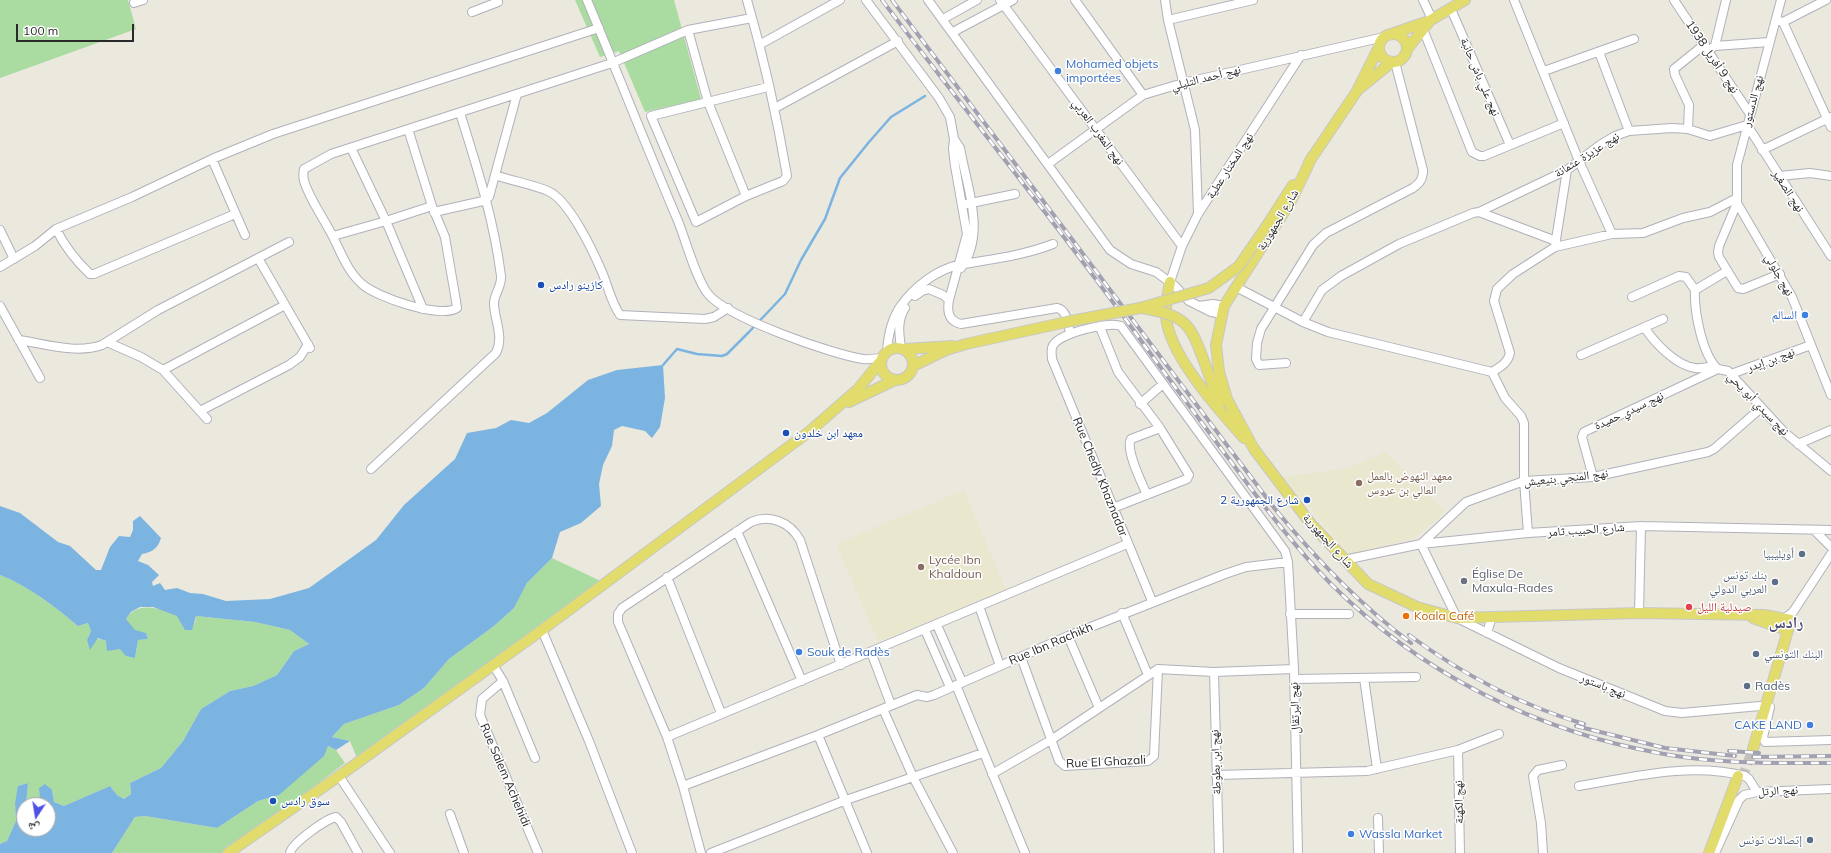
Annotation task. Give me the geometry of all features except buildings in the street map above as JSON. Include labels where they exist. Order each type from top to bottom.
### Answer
[{"type":"main road","points":[[838,408],[895,380],[907,377],[913,366],[956,346],[1071,321],[1140,308],[1209,288],[1222,280],[1239,266],[1357,91],[1384,37],[1428,23],[1462,1]]},
{"type":"main road","points":[[1357,91],[1394,62],[1405,56],[1408,48],[1428,23]]},
{"type":"main road","points":[[1394,33],[1405,40],[1408,48]]},
{"type":"main road","points":[[1379,47],[1384,59],[1394,62]]},
{"type":"main road","name":"شارع الجمهورية","points":[[1312,157],[1291,201],[1223,310],[1216,345],[1219,372],[1227,399],[1254,448],[1311,524],[1368,584],[1416,607],[1457,618],[1492,616],[1640,614],[1746,615],[1787,622]]},
{"type":"main road","points":[[1170,282],[1166,317],[1171,337],[1184,362],[1222,413],[1254,448]]},
{"type":"main road","points":[[1140,308],[1168,313],[1183,321],[1195,335],[1222,413]]},
{"type":"main road","points":[[228,853],[339,776],[542,630],[838,408],[858,389],[883,357],[893,348],[903,349],[939,345],[956,346]]},
{"type":"main road","points":[[903,349],[910,354],[913,366]]},
{"type":"main road","points":[[883,357],[884,374],[895,380]]},
{"type":"main road","points":[[1787,622],[1778,661],[1751,748],[1760,706],[1787,622]]},
{"type":"main road","points":[[1709,853],[1740,777],[1714,853]]},
{"type":"street","points":[[134,3],[143,0]]},
{"type":"street","points":[[587,0],[680,226],[702,285],[709,295],[728,308],[765,327],[839,352],[864,359],[883,357],[892,326],[902,304],[931,277],[959,268],[1020,255],[1053,244]]},
{"type":"street","points":[[747,0],[768,88],[775,108],[787,176],[783,181],[746,196],[698,221],[695,221],[651,116],[768,88]]},
{"type":"street","points":[[758,45],[840,0]]},
{"type":"street","points":[[866,0],[898,41],[947,111],[954,139],[960,148],[967,204],[974,238],[959,268],[949,300],[948,309],[950,317],[956,323],[961,324],[1052,308],[1060,308],[1065,314],[1070,333],[1114,324],[1121,326],[1282,546],[1288,562]]},
{"type":"street","points":[[928,0],[953,32],[1110,250],[1131,264],[1156,272],[1170,282],[1189,301],[1199,306],[1223,310]]},
{"type":"street","points":[[943,19],[977,0]]},
{"type":"street","points":[[953,32],[1002,2],[1013,0]]},
{"type":"street","points":[[1075,0],[1143,95]]},
{"type":"street","points":[[1165,0],[1168,20],[1195,130],[1198,214]]},
{"type":"street","points":[[1168,20],[1253,0]]},
{"type":"street","points":[[1423,0],[1428,23],[1472,152],[1480,156],[1484,156],[1564,123]]},
{"type":"street","points":[[1514,0],[1544,71],[1579,161],[1612,234]]},
{"type":"street","name":"نهج 9 أفريل 1938","points":[[1674,0],[1710,47],[1750,114]]},
{"type":"street","points":[[1710,47],[1726,0]]},
{"type":"street","name":"نهج الدستور","points":[[1737,201],[1737,165],[1769,42],[1779,21],[1781,0]]},
{"type":"street","points":[[1826,0],[1779,21],[1829,118],[1831,127]]},
{"type":"street","points":[[472,12],[500,1]]},
{"type":"street","name":"نهج المغرب العربي","points":[[1002,2],[1182,246]]},
{"type":"street","name":"نهج علي باش حانبة","points":[[1451,9],[1510,145]]},
{"type":"street","points":[[408,129],[433,209],[445,238],[457,306],[454,310],[423,309],[404,305],[363,286],[353,275],[312,198],[303,173],[304,169],[317,160],[351,148],[408,129],[460,113],[612,62],[688,30],[752,18]]},
{"type":"street","points":[[0,267],[14,259],[56,229],[132,197],[212,159],[287,129],[599,28]]},
{"type":"street","points":[[688,30],[708,102],[746,196]]},
{"type":"street","name":"نهج أحمد التليلي","points":[[1048,164],[1143,95],[1183,83],[1384,37]]},
{"type":"street","points":[[1544,71],[1634,39]]},
{"type":"street","points":[[775,108],[898,41]]},
{"type":"street","points":[[1688,129],[1689,105],[1675,75],[1674,69],[1710,47],[1769,42]]},
{"type":"street","points":[[1599,52],[1629,131]]},
{"type":"street","name":"نهج المختار عطية","points":[[1170,282],[1182,246],[1198,214],[1301,55]]},
{"type":"street","points":[[1286,363],[1262,366],[1257,363],[1258,337],[1274,306],[1319,238],[1400,196],[1420,183],[1424,170],[1394,62]]},
{"type":"street","points":[[333,236],[433,209],[483,201],[487,198],[490,193],[517,94]]},
{"type":"street","points":[[371,469],[496,352],[499,346],[500,339],[494,304],[501,278],[487,198],[460,113]]},
{"type":"street","points":[[1762,150],[1829,118]]},
{"type":"street","name":"نهج عزيزة عثمانة","points":[[1303,322],[1322,290],[1341,276],[1399,244],[1479,212],[1567,170],[1600,145],[1615,136],[1629,131],[1653,128],[1688,129],[1710,136],[1747,125]]},
{"type":"street","name":"نهج الصغير","points":[[1747,125],[1831,256]]},
{"type":"street","points":[[351,148],[386,221],[423,309]]},
{"type":"street","points":[[212,159],[245,235]]},
{"type":"street","points":[[1556,244],[1567,170]]},
{"type":"street","points":[[1779,176],[1810,174],[1831,176]]},
{"type":"street","points":[[495,175],[549,192],[571,213],[601,270],[615,308],[620,314],[705,319],[714,317],[728,308]]},
{"type":"street","points":[[967,204],[1014,194]]},
{"type":"street","points":[[1236,287],[1303,322],[1347,338],[1492,372],[1504,365],[1509,358],[1510,353],[1494,301],[1497,289],[1523,266],[1556,244],[1612,234],[1643,233],[1683,218],[1710,212],[1737,201]]},
{"type":"street","points":[[1737,201],[1718,246],[1719,257],[1727,271],[1738,288],[1743,289],[1780,274]]},
{"type":"street","name":"نهج جلولي","points":[[1737,201],[1792,297],[1831,395]]},
{"type":"street","points":[[1479,212],[1556,244]]},
{"type":"street","points":[[56,229],[64,245],[76,261],[90,274],[94,274],[236,214]]},
{"type":"street","points":[[0,230],[14,259]]},
{"type":"street","points":[[19,340],[81,349],[92,348],[106,342],[158,310],[289,242]]},
{"type":"street","points":[[200,412],[289,364],[300,357],[309,347],[258,258]]},
{"type":"street","points":[[1632,297],[1679,276],[1686,277],[1695,290],[1727,271]]},
{"type":"street","points":[[903,349],[899,332],[900,320],[911,299],[922,291],[930,289],[943,295],[949,300]]},
{"type":"street","name":"نهج سيدي أبو يحي","points":[[1695,290],[1695,300],[1701,334],[1707,351],[1716,368],[1724,369],[1731,374],[1783,431],[1831,471]]},
{"type":"street","points":[[163,370],[285,305]]},
{"type":"street","points":[[0,306],[40,378]]},
{"type":"street","points":[[1580,355],[1663,319]]},
{"type":"street","points":[[1100,327],[1118,372],[1140,404],[1160,428],[1189,475],[1187,479],[1113,508]]},
{"type":"street","points":[[1644,327],[1663,351],[1690,367],[1716,368]]},
{"type":"street","name":"Rue Chedly Khaznadar","points":[[1070,333],[1060,338],[1053,344],[1051,351],[1052,359],[1127,544],[1152,601]]},
{"type":"street","points":[[106,342],[141,357],[163,370],[207,419]]},
{"type":"street","name":"نهج بن إيدر","points":[[1731,374],[1811,345]]},
{"type":"street","name":"نهج سيدي حميدة","points":[[1593,477],[1582,437],[1584,432],[1716,368]]},
{"type":"street","points":[[1492,372],[1505,398],[1521,416],[1524,423],[1524,481],[1528,533]]},
{"type":"street","points":[[1140,404],[1163,384]]},
{"type":"street","name":"نهج المنجي بنيعيش","points":[[1421,544],[1466,502],[1524,481],[1593,477],[1708,452],[1714,449],[1761,408]]},
{"type":"street","points":[[1147,495],[1130,450],[1130,442],[1131,439],[1160,428]]},
{"type":"street","name":"نهج سيدي أبو يحي","points":[[1798,444],[1831,430]]},
{"type":"street","points":[[701,853],[683,786],[666,737],[618,618],[622,608],[737,531],[756,520],[768,518],[786,524],[797,535],[841,665]]},
{"type":"street","points":[[1640,614],[1642,526]]},
{"type":"street","name":"شارع الحبيب ثامر","points":[[1344,560],[1421,544],[1528,533],[1642,526],[1831,530]]},
{"type":"street","points":[[1814,530],[1831,548]]},
{"type":"street","points":[[737,531],[802,681]]},
{"type":"street","points":[[666,737],[937,625],[1127,544]]},
{"type":"street","points":[[1421,544],[1457,618]]},
{"type":"street","points":[[1787,622],[1831,554]]},
{"type":"street","name":"Rue Ibn Rachikh","points":[[683,786],[818,735],[919,694],[929,696],[1152,601],[1239,569],[1288,562]]},
{"type":"street","name":"نهج البرتقال","points":[[1288,562],[1295,679],[1298,853]]},
{"type":"street","points":[[667,577],[722,713]]},
{"type":"street","points":[[979,606],[1000,666]]},
{"type":"street","points":[[1122,614],[1148,675]]},
{"type":"street","points":[[1290,614],[1349,614]]},
{"type":"street","points":[[1487,633],[1492,616]]},
{"type":"street","name":"نهج باستور","points":[[1457,618],[1559,668],[1665,711],[1682,713],[1760,706]]},
{"type":"street","points":[[937,625],[956,684],[1025,853]]},
{"type":"street","points":[[542,630],[589,741],[632,853]]},
{"type":"street","points":[[925,630],[956,684]]},
{"type":"street","points":[[1068,636],[1099,708]]},
{"type":"street","points":[[871,652],[887,707],[913,777],[953,853]]},
{"type":"street","name":"Rue El Ghazali","points":[[1021,657],[1058,761],[1065,766],[1148,761],[1152,759],[1154,756],[1158,669]]},
{"type":"street","points":[[1778,661],[1779,670],[1763,740],[1768,743],[1831,738]]},
{"type":"street","points":[[493,664],[503,681],[535,758]]},
{"type":"street","points":[[992,774],[1051,740],[1158,669],[1214,672],[1294,669]]},
{"type":"street","name":"نهج ابن بطوطة","points":[[1214,672],[1219,853]]},
{"type":"street","points":[[1364,678],[1377,769]]},
{"type":"street","points":[[1295,679],[1416,678]]},
{"type":"street","name":"Rue Salem Achehidi","points":[[503,681],[482,699],[480,715],[538,853]]},
{"type":"street","points":[[1216,775],[1367,771],[1458,750],[1499,734]]},
{"type":"street","points":[[818,735],[867,853]]},
{"type":"street","name":"نهج الكهنة","points":[[1458,750],[1460,853]]},
{"type":"street","points":[[711,853],[846,800],[983,753]]},
{"type":"street","points":[[1543,853],[1541,823],[1534,776],[1538,770],[1562,765]]},
{"type":"street","points":[[1579,786],[1663,772],[1705,771],[1745,776],[1749,779],[1757,792]]},
{"type":"street","points":[[339,776],[390,853]]},
{"type":"street","name":"نهج الرتل","points":[[1714,853],[1741,796],[1748,793],[1757,792],[1831,788]]},
{"type":"street","points":[[450,814],[464,853]]},
{"type":"street","points":[[290,853],[292,846],[330,819],[336,817],[341,822],[358,853]]},
{"type":"street","points":[[1378,818],[1379,853]]},
{"type":"shaded area","points":[[1386,452],[1445,511],[1438,519],[1412,539],[1349,555],[1283,477],[1348,468]]},
{"type":"shaded area","name":"Lycée Ibn Khaldoun","points":[[964,490],[1006,590],[878,642],[836,544]]},
{"type":"green space","points":[[0,0],[128,0],[136,29],[0,78]]},
{"type":"green space","points":[[575,0],[674,0],[701,99],[645,112],[619,51],[600,57]]},
{"type":"green space","points":[[552,558],[607,584],[357,758],[350,741],[332,737],[344,724],[399,705],[424,688],[449,659],[494,626],[514,608],[527,583]]},
{"type":"green space","points":[[0,575],[32,591],[78,626],[88,623],[91,631],[87,640],[102,640],[114,649],[120,649],[135,658],[138,640],[148,639],[146,633],[135,631],[126,619],[133,612],[141,608],[159,609],[195,623],[196,616],[255,622],[290,630],[309,644],[294,651],[277,675],[253,686],[230,691],[201,709],[183,741],[161,768],[130,783],[131,794],[124,799],[117,795],[110,786],[64,806],[56,803],[56,797],[53,797],[52,790],[40,797],[27,797],[28,783],[19,786],[15,803],[16,821],[7,841],[0,844]]},
{"type":"green space","points":[[328,746],[336,750],[345,763],[227,853],[112,853],[135,817],[145,816],[217,828],[258,801],[279,795]]},
{"type":"water","points":[[663,365],[665,398],[660,427],[652,438],[645,431],[622,426],[614,430],[612,446],[603,465],[599,484],[601,506],[581,523],[560,532],[552,558],[527,583],[514,608],[494,626],[449,659],[424,688],[399,705],[344,724],[332,737],[350,741],[336,750],[328,746],[324,756],[279,795],[258,801],[217,828],[145,816],[135,817],[112,853],[0,853],[0,844],[7,841],[16,821],[16,837],[56,837],[56,803],[64,806],[110,786],[117,795],[124,799],[131,794],[130,783],[161,768],[183,741],[201,709],[230,691],[253,686],[277,675],[294,651],[309,644],[290,630],[255,622],[196,616],[192,630],[185,630],[177,616],[153,607],[140,607],[131,612],[126,619],[135,630],[146,633],[148,639],[138,640],[135,658],[126,656],[120,649],[107,651],[106,641],[98,638],[90,650],[87,640],[91,631],[88,623],[78,626],[32,591],[0,575],[0,506],[20,513],[58,542],[70,546],[96,570],[101,570],[110,547],[119,536],[130,537],[133,530],[133,521],[140,516],[161,538],[154,549],[142,554],[138,561],[148,565],[159,575],[152,582],[153,586],[160,583],[165,590],[177,588],[190,593],[203,594],[226,601],[270,599],[309,588],[376,540],[404,505],[455,459],[467,433],[496,428],[511,420],[529,423],[547,413],[588,380],[617,370]]},
{"type":"water","points":[[28,783],[27,797],[16,797],[18,786]]},
{"type":"water","points":[[45,784],[52,790],[53,797],[40,797],[39,788]]},
{"type":"water","points":[[16,797],[16,821],[15,803]]},
{"type":"waterway","points":[[663,365],[677,349],[697,354],[722,356],[727,354],[749,332],[785,294],[801,260],[825,219],[840,178],[891,117],[925,96]]},
{"type":"tunnel","points":[[1742,778],[1753,749]]},
{"type":"railway","points":[[882,0],[1070,245],[1267,510],[1317,569],[1365,616],[1403,645],[1442,671],[1484,694],[1527,714],[1571,731],[1617,744],[1664,754],[1705,760],[1831,763]]},
{"type":"railway","points":[[892,0],[1275,509],[1306,546],[1356,597],[1411,643]]},
{"type":"railway","points":[[1409,635],[1450,663],[1492,687],[1537,708],[1584,724]]},
{"type":"railway","points":[[1576,726],[1665,748],[1735,756]]},
{"type":"railway","points":[[1729,751],[1759,753]]},
{"type":"railway","points":[[1753,757],[1831,756]]},
{"type":"place","name":"Mohamed objets importées","points":[[1058,71]]},
{"type":"place","name":"كازينو رادس","points":[[541,285]]},
{"type":"place","name":"السالم","points":[[1805,315]]},
{"type":"place","name":"معهد ابن خلدون","points":[[786,433]]},
{"type":"place","name":"معهد النهوض بالعمل العالي بن عروس","points":[[1359,483]]},
{"type":"place","name":"شارع الجمهورية 2","points":[[1307,500]]},
{"type":"place","name":"أويليبيا","points":[[1802,554]]},
{"type":"place","name":"Lycée Ibn Khaldoun","points":[[921,567]]},
{"type":"place","name":"Église De Maxula-Rades","points":[[1464,581]]},
{"type":"place","name":"بنك تونس العربي الدولي","points":[[1775,582]]},
{"type":"place","name":"صيدلية الليل","points":[[1689,607]]},
{"type":"place","name":"Koala Café","points":[[1406,616]]},
{"type":"place","name":"Souk de Radès","points":[[799,652]]},
{"type":"place","name":"البنك التونسي","points":[[1756,654]]},
{"type":"place","name":"Radès","points":[[1747,686]]},
{"type":"place","name":"CAKE LAND","points":[[1810,725]]},
{"type":"place","name":"سوق رادس","points":[[273,801]]},
{"type":"place","name":"Wassla Market","points":[[1351,834]]},
{"type":"place","name":"إتصالات تونس","points":[[1810,840]]},
{"type":"district","name":"رادس","points":[[1786,623]]}]
